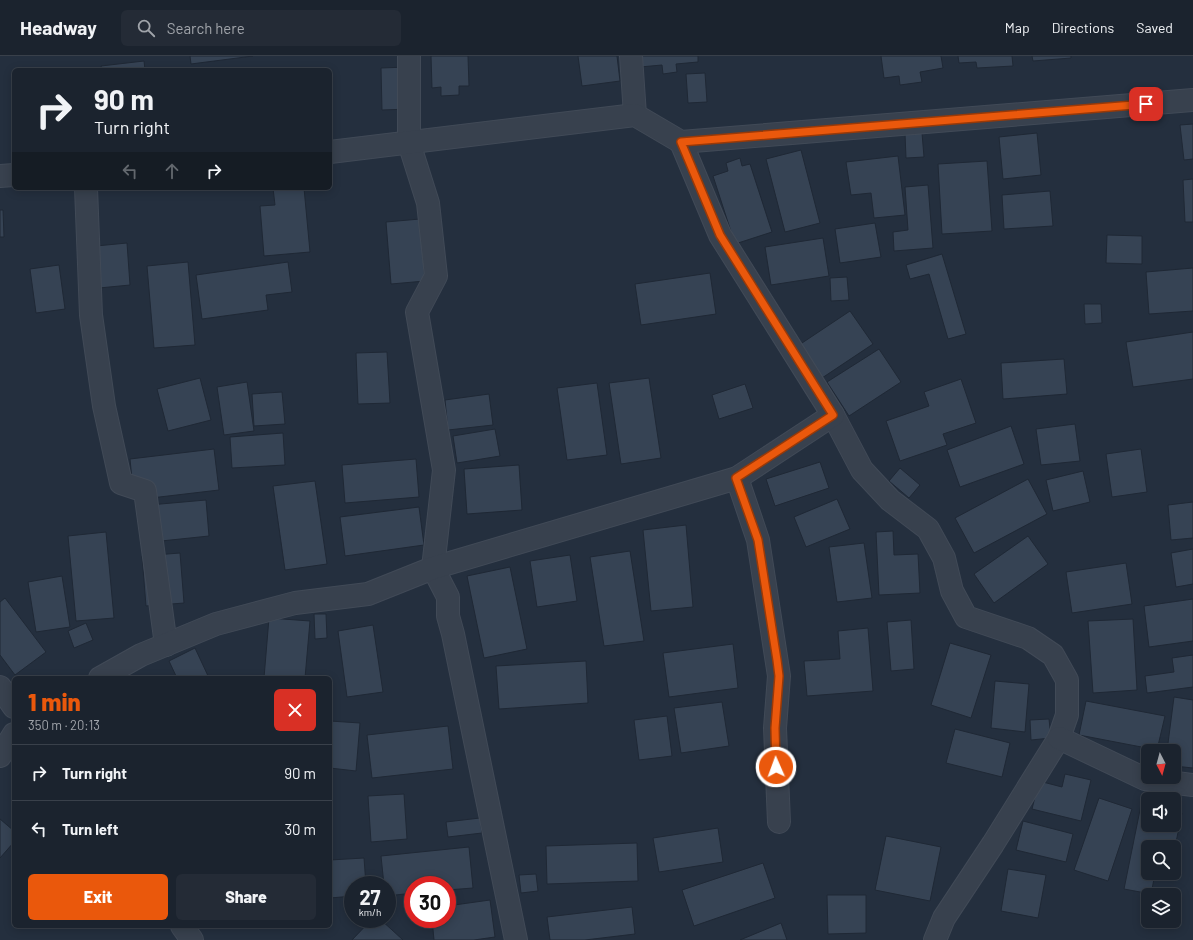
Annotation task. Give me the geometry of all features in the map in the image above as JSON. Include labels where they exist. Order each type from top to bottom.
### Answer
[{"type":"street","points":[[409,56],[409,143],[428,203],[436,276],[417,312],[444,470],[433,568],[448,597],[448,616],[516,940]]},
{"type":"street","points":[[631,56],[635,115]]},
{"type":"street","points":[[332,152],[635,115],[681,142],[1193,100]]},
{"type":"street","points":[[681,142],[720,235],[833,415],[862,470],[890,500],[928,529],[944,558],[952,591],[966,617],[1028,638],[1053,655],[1067,680],[1067,715],[1059,738],[993,844],[944,918],[935,940]]},
{"type":"street","points":[[0,176],[12,175]]},
{"type":"street","points":[[86,190],[91,315],[104,406],[121,483],[145,491],[166,644]]},
{"type":"street","points":[[104,676],[141,655],[216,624],[295,603],[368,594],[433,568],[736,478],[833,415]]},
{"type":"street","points":[[736,478],[758,540],[778,666],[778,693],[775,728],[779,822]]},
{"type":"street","points":[[0,687],[12,704]]},
{"type":"street","points":[[0,756],[12,737]]},
{"type":"street","points":[[1059,738],[1145,779],[1193,786]]},
{"type":"street","points":[[183,928],[192,940]]},
{"type":"building","points":[[190,56],[253,56],[191,64]]},
{"type":"building","points":[[431,56],[468,56],[469,86],[459,86],[459,95],[441,96],[441,87],[432,88]]},
{"type":"building","points":[[578,56],[617,56],[620,81],[582,86]]},
{"type":"building","points":[[639,56],[698,56],[698,62],[676,64],[677,72],[663,74],[662,65],[640,67]]},
{"type":"building","points":[[881,56],[941,56],[943,68],[920,72],[922,82],[900,85],[899,76],[884,78]]},
{"type":"building","points":[[958,56],[1012,56],[1013,66],[977,68],[976,62],[959,63]]},
{"type":"building","points":[[1032,56],[1071,56],[1071,58],[1033,61]]},
{"type":"building","points":[[144,61],[145,68],[102,68],[101,66]]},
{"type":"building","points":[[407,67],[409,109],[382,110],[381,68]]},
{"type":"building","points":[[705,73],[707,102],[688,103],[686,74]]},
{"type":"building","points":[[1193,124],[1193,159],[1184,160],[1180,125]]},
{"type":"building","points":[[922,133],[924,157],[906,158],[905,134]]},
{"type":"building","points":[[1037,133],[1041,175],[1003,179],[999,137]]},
{"type":"building","points":[[801,150],[820,223],[785,232],[766,159]]},
{"type":"building","points":[[898,156],[905,215],[874,218],[871,193],[851,195],[846,162]]},
{"type":"building","points":[[740,158],[742,166],[750,164],[772,232],[735,244],[713,176],[728,171],[726,163]]},
{"type":"building","points":[[987,161],[992,231],[942,234],[938,164]]},
{"type":"building","points":[[1193,179],[1193,222],[1185,222],[1183,180]]},
{"type":"building","points":[[928,185],[933,248],[894,251],[893,232],[908,230],[905,187]]},
{"type":"building","points":[[273,190],[304,190],[310,252],[264,256],[260,206],[275,205]]},
{"type":"building","points":[[1050,191],[1053,226],[1004,229],[1002,195]]},
{"type":"building","points":[[0,210],[3,210],[4,237],[0,237]]},
{"type":"building","points":[[420,219],[425,281],[391,284],[386,222]]},
{"type":"building","points":[[875,223],[881,257],[840,263],[835,229]]},
{"type":"building","points":[[1107,235],[1142,236],[1142,264],[1106,263]]},
{"type":"building","points":[[823,238],[829,276],[771,285],[765,247]]},
{"type":"building","points":[[127,243],[130,285],[99,288],[96,246]]},
{"type":"building","points":[[942,254],[966,334],[948,339],[929,274],[910,279],[906,265]]},
{"type":"building","points":[[188,262],[195,345],[154,348],[147,266]]},
{"type":"building","points":[[288,262],[292,292],[266,295],[268,310],[202,319],[196,275]]},
{"type":"building","points":[[59,265],[65,309],[36,313],[30,269]]},
{"type":"building","points":[[1193,268],[1193,311],[1149,314],[1146,272]]},
{"type":"building","points":[[710,273],[716,314],[641,325],[635,284]]},
{"type":"building","points":[[847,277],[849,300],[831,301],[830,278]]},
{"type":"building","points":[[1084,304],[1101,304],[1102,323],[1085,324]]},
{"type":"building","points":[[850,311],[873,344],[819,380],[796,347]]},
{"type":"building","points":[[1193,332],[1193,379],[1133,387],[1126,342]]},
{"type":"building","points":[[879,349],[901,382],[849,416],[827,382]]},
{"type":"building","points":[[387,352],[390,403],[358,404],[356,353]]},
{"type":"building","points":[[1064,359],[1067,394],[1003,399],[1001,363]]},
{"type":"building","points":[[200,378],[211,420],[168,431],[157,389]]},
{"type":"building","points":[[649,378],[661,458],[621,464],[609,383]]},
{"type":"building","points":[[961,379],[976,423],[943,434],[947,445],[900,461],[886,421],[929,406],[924,392]]},
{"type":"building","points":[[247,382],[254,431],[224,435],[217,387]]},
{"type":"building","points":[[597,383],[607,455],[567,460],[557,388]]},
{"type":"building","points":[[745,384],[753,408],[719,419],[712,395]]},
{"type":"building","points":[[282,392],[285,424],[254,426],[252,394]]},
{"type":"building","points":[[489,394],[493,425],[448,430],[445,400]]},
{"type":"building","points":[[1075,424],[1080,461],[1041,465],[1036,429]]},
{"type":"building","points":[[1011,426],[1024,464],[960,487],[947,450]]},
{"type":"building","points":[[495,429],[500,456],[457,463],[453,436]]},
{"type":"building","points":[[283,433],[285,465],[232,468],[230,437]]},
{"type":"building","points":[[214,449],[219,490],[134,500],[130,459]]},
{"type":"building","points":[[1141,449],[1147,492],[1112,497],[1106,454]]},
{"type":"building","points":[[416,459],[419,497],[345,503],[342,465]]},
{"type":"building","points":[[820,462],[829,488],[775,506],[766,479]]},
{"type":"building","points":[[519,465],[522,510],[467,514],[464,469]]},
{"type":"building","points":[[900,468],[920,485],[909,498],[889,481]]},
{"type":"building","points":[[1083,471],[1090,502],[1053,511],[1046,480]]},
{"type":"building","points":[[1028,479],[1047,514],[974,553],[955,518]]},
{"type":"building","points":[[315,481],[327,564],[285,570],[273,486]]},
{"type":"building","points":[[837,499],[850,529],[806,547],[794,517]]},
{"type":"building","points":[[206,500],[209,536],[142,543],[138,506]]},
{"type":"building","points":[[1193,502],[1193,538],[1171,540],[1168,505]]},
{"type":"building","points":[[419,507],[424,545],[345,556],[340,517]]},
{"type":"building","points":[[686,525],[693,607],[651,611],[643,530]]},
{"type":"building","points":[[893,531],[894,555],[918,554],[920,593],[879,595],[876,532]]},
{"type":"building","points":[[106,532],[114,618],[76,621],[68,536]]},
{"type":"building","points":[[1028,536],[1048,564],[994,603],[974,574]]},
{"type":"building","points":[[864,543],[872,598],[837,602],[829,547]]},
{"type":"building","points":[[1193,549],[1193,584],[1176,587],[1171,553]]},
{"type":"building","points":[[630,551],[644,641],[604,646],[590,557]]},
{"type":"building","points":[[180,553],[184,603],[146,606],[142,556]]},
{"type":"building","points":[[570,555],[577,601],[537,607],[530,561]]},
{"type":"building","points":[[1126,563],[1132,604],[1072,613],[1066,572]]},
{"type":"building","points":[[510,567],[527,649],[484,658],[467,576]]},
{"type":"building","points":[[62,576],[70,627],[36,632],[28,582]]},
{"type":"building","points":[[5,598],[46,652],[15,675],[0,655],[0,602]]},
{"type":"building","points":[[1193,599],[1193,641],[1149,647],[1144,606]]},
{"type":"building","points":[[314,614],[326,614],[327,638],[315,639]]},
{"type":"building","points":[[269,618],[310,621],[305,676],[264,676]]},
{"type":"building","points":[[1133,619],[1137,690],[1093,693],[1088,621]]},
{"type":"building","points":[[911,620],[914,669],[891,671],[887,622]]},
{"type":"building","points":[[86,623],[93,640],[74,648],[68,631]]},
{"type":"building","points":[[373,625],[383,692],[347,697],[338,631]]},
{"type":"building","points":[[868,628],[873,691],[807,696],[804,661],[840,659],[838,631]]},
{"type":"building","points":[[950,643],[991,655],[971,718],[931,705]]},
{"type":"building","points":[[733,644],[738,688],[669,697],[663,653]]},
{"type":"building","points":[[195,648],[208,676],[176,676],[169,661]]},
{"type":"building","points":[[1193,655],[1193,687],[1147,693],[1145,676],[1174,672],[1172,658]]},
{"type":"building","points":[[586,661],[588,703],[499,709],[496,666]]},
{"type":"building","points":[[995,681],[1029,684],[1025,732],[991,728]]},
{"type":"building","points":[[1174,697],[1193,700],[1193,768],[1181,767],[1181,744],[1168,744]]},
{"type":"building","points":[[1086,701],[1165,716],[1158,744],[1141,744],[1141,747],[1079,735]]},
{"type":"building","points":[[722,702],[729,746],[681,753],[674,708]]},
{"type":"building","points":[[667,716],[672,756],[639,760],[634,720]]},
{"type":"building","points":[[1049,719],[1051,738],[1031,740],[1030,720]]},
{"type":"building","points":[[332,721],[360,723],[356,771],[332,768]]},
{"type":"building","points":[[448,726],[453,769],[372,778],[367,735]]},
{"type":"building","points":[[955,729],[1010,743],[1002,777],[946,763]]},
{"type":"building","points":[[1065,774],[1091,780],[1081,821],[1032,809],[1039,781],[1062,787]]},
{"type":"building","points":[[404,794],[407,839],[371,842],[368,796]]},
{"type":"building","points":[[1099,798],[1132,809],[1108,881],[1074,870]]},
{"type":"building","points":[[1141,805],[1141,832],[1178,832],[1176,840],[1141,840],[1141,880],[1154,880],[1152,888],[1141,888],[1141,892],[1124,889]]},
{"type":"building","points":[[480,818],[482,833],[448,837],[446,822]]},
{"type":"building","points":[[0,819],[12,829],[12,844],[0,858]]},
{"type":"building","points":[[1023,821],[1073,834],[1066,862],[1016,850]]},
{"type":"building","points":[[718,828],[723,862],[659,872],[653,838]]},
{"type":"building","points":[[886,836],[941,847],[930,901],[875,890]]},
{"type":"building","points":[[637,843],[638,881],[547,884],[546,846]]},
{"type":"building","points":[[469,847],[473,888],[456,889],[456,876],[404,876],[404,894],[396,895],[396,876],[383,876],[381,856]]},
{"type":"building","points":[[364,858],[365,876],[344,876],[344,897],[332,898],[332,860]]},
{"type":"building","points":[[763,863],[775,898],[694,926],[682,890]]},
{"type":"building","points":[[1008,869],[1046,875],[1038,918],[1001,911]]},
{"type":"building","points":[[536,874],[538,891],[521,893],[519,875]]},
{"type":"building","points":[[827,895],[866,895],[866,933],[828,934]]},
{"type":"building","points":[[490,900],[495,937],[474,940],[434,940],[433,928],[456,928],[456,905]]},
{"type":"building","points":[[632,907],[635,934],[585,940],[550,940],[547,917]]},
{"type":"building","points":[[781,923],[787,940],[740,940]]},
{"type":"building","points":[[363,928],[390,928],[403,940],[352,940]]},
{"type":"route","points":[[776,767],[775,728],[779,676],[777,660],[758,540],[736,478],[833,415],[720,235],[681,142],[1146,104]]}]
